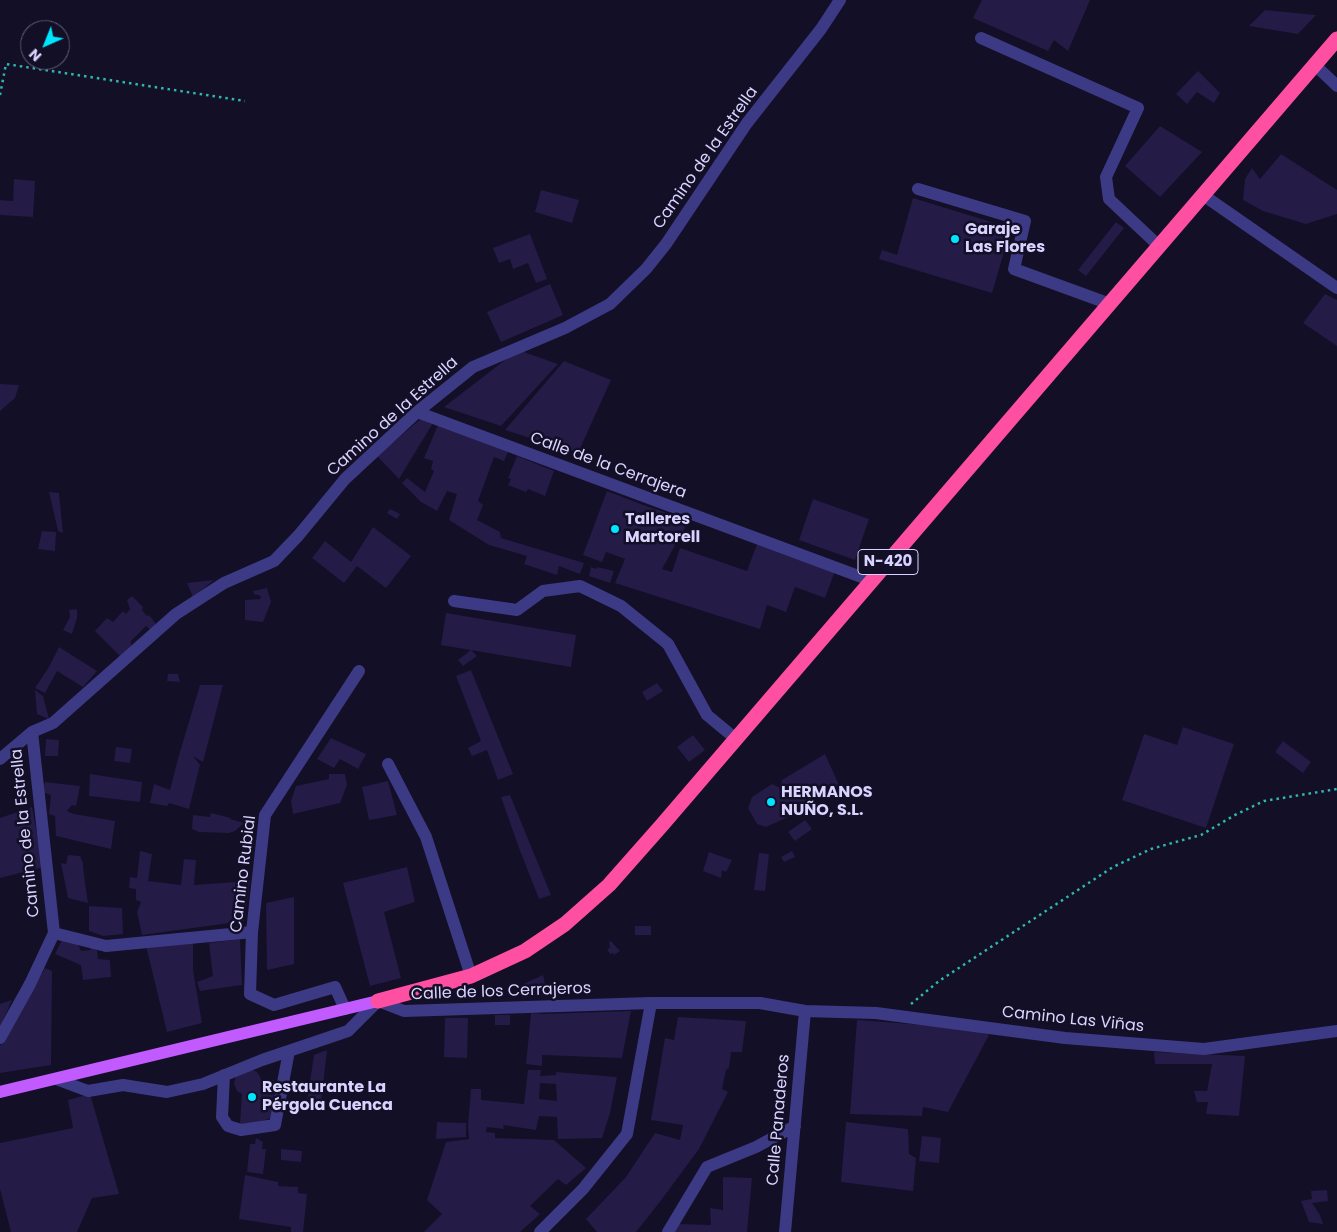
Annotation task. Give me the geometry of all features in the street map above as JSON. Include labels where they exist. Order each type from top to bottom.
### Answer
[{"type":"highway","name":"N-420","points":[[378,1000],[471,976],[525,951],[565,924],[609,885],[1337,39]]},
{"type":"main road","points":[[0,1092],[378,1000]]},
{"type":"street","name":"Camino de la Estrella","points":[[0,1038],[30,984],[54,933],[32,732],[54,723],[176,614],[224,583],[274,561],[298,536],[345,479],[417,412],[473,367],[565,328],[610,304],[646,269],[666,244],[747,122],[821,29],[840,0]]},
{"type":"street","points":[[981,38],[1138,108],[1106,177],[1109,199],[1159,246]]},
{"type":"street","points":[[1314,65],[1337,86]]},
{"type":"street","points":[[918,189],[1026,221],[1014,269],[1110,304]]},
{"type":"street","points":[[1203,195],[1337,288]]},
{"type":"street","name":"Calle de la Cerrajera","points":[[417,412],[872,581]]},
{"type":"street","points":[[454,601],[516,610],[543,591],[580,586],[622,606],[668,644],[707,715],[736,739]]},
{"type":"street","name":"Camino Rubial","points":[[345,1008],[335,987],[274,1005],[250,994],[252,932],[265,815],[359,671]]},
{"type":"street","points":[[0,759],[32,732]]},
{"type":"street","points":[[388,764],[426,837],[471,976]]},
{"type":"street","points":[[54,933],[106,946],[252,932]]},
{"type":"street","points":[[56,1079],[88,1091],[123,1085],[167,1092],[203,1084],[262,1060],[348,1031],[378,1000]]},
{"type":"street","name":"Calle de los Cerrajeros","points":[[378,1000],[404,1011],[651,1003],[760,1003],[806,1010]]},
{"type":"street","points":[[540,1232],[583,1189],[627,1134],[651,1003]]},
{"type":"street","name":"Camino Las Viñas","points":[[806,1010],[876,1013],[1065,1038],[1204,1049],[1337,1032]]},
{"type":"street","name":"Calle Panaderos","points":[[785,1232],[806,1010]]},
{"type":"street","points":[[224,1075],[222,1117],[228,1126],[241,1130],[275,1125],[289,1051]]},
{"type":"street","points":[[668,1232],[708,1167],[756,1148],[795,1126]]},
{"type":"path","points":[[0,95],[6,64],[245,101]]},
{"type":"path","points":[[897,1016],[939,981],[1113,867],[1151,849],[1201,835],[1264,801],[1337,789]]},
{"type":"building","points":[[982,0],[1090,0],[1068,51],[1054,40],[1048,51],[973,18]]},
{"type":"building","points":[[1265,10],[1316,15],[1298,34],[1249,26]]},
{"type":"building","points":[[1198,71],[1220,93],[1214,103],[1197,92],[1187,104],[1176,94]]},
{"type":"building","points":[[1160,126],[1202,152],[1160,197],[1125,166]]},
{"type":"building","points":[[1281,154],[1337,190],[1337,214],[1306,224],[1263,211],[1243,200],[1245,179],[1252,168],[1260,179]]},
{"type":"building","points":[[14,179],[35,181],[33,217],[0,215],[0,200],[13,201]]},
{"type":"building","points":[[541,190],[579,200],[572,223],[535,212]]},
{"type":"building","name":"Garaje Las Flores","points":[[913,198],[1011,228],[992,293],[879,259],[882,250],[897,255]]},
{"type":"building","points":[[1116,222],[1124,228],[1086,276],[1078,270]]},
{"type":"building","points":[[530,234],[547,279],[536,283],[528,263],[513,269],[510,259],[499,263],[493,248]]},
{"type":"building","points":[[550,284],[563,315],[501,342],[487,312]]},
{"type":"building","points":[[1325,294],[1337,300],[1337,346],[1303,323]]},
{"type":"building","points":[[518,350],[558,364],[501,426],[444,407]]},
{"type":"building","points":[[564,361],[611,380],[578,453],[505,430]]},
{"type":"building","points":[[0,384],[19,385],[15,398],[0,411]]},
{"type":"building","points":[[423,417],[433,423],[399,479],[377,456]]},
{"type":"building","points":[[438,425],[508,452],[504,461],[494,457],[478,501],[483,505],[477,520],[500,532],[501,538],[584,563],[580,574],[559,566],[557,575],[524,564],[527,556],[489,545],[449,520],[457,494],[447,491],[437,511],[421,502],[402,483],[407,478],[425,492],[434,471],[431,469],[433,461],[424,458]]},
{"type":"building","points":[[517,456],[554,471],[545,496],[528,489],[526,492],[508,485],[511,479],[508,478]]},
{"type":"building","points":[[607,491],[689,520],[662,569],[672,572],[680,548],[747,571],[757,544],[835,571],[825,598],[795,587],[786,612],[767,605],[760,629],[615,583],[625,559],[606,552],[602,562],[583,555]]},
{"type":"building","points":[[49,492],[59,493],[63,533],[58,531]]},
{"type":"building","points":[[813,499],[869,519],[855,560],[799,540]]},
{"type":"building","points":[[390,509],[400,514],[397,519],[387,513]]},
{"type":"building","points":[[373,527],[411,556],[386,588],[357,566],[344,583],[312,558],[325,541],[351,562]]},
{"type":"building","points":[[42,531],[56,532],[55,551],[38,549]]},
{"type":"building","points":[[591,567],[614,571],[610,583],[589,576]]},
{"type":"building","points":[[214,580],[193,597],[187,583]]},
{"type":"building","points":[[267,588],[271,602],[263,622],[245,620],[245,600],[260,599],[261,596],[254,594],[253,591]]},
{"type":"building","points":[[132,596],[143,607],[142,610],[147,616],[149,615],[156,624],[151,630],[146,626],[131,641],[131,646],[120,656],[95,631],[107,618],[113,622],[123,611],[126,614],[130,609],[127,600]]},
{"type":"building","points":[[77,609],[77,618],[72,634],[63,630],[70,617],[69,610]]},
{"type":"building","points":[[446,613],[576,635],[571,667],[441,645]]},
{"type":"building","points":[[59,647],[97,671],[83,687],[57,671],[45,693],[35,688]]},
{"type":"building","points":[[471,650],[477,656],[463,666],[458,660]]},
{"type":"building","points":[[471,670],[513,774],[498,780],[487,750],[472,756],[468,748],[481,741],[456,676]]},
{"type":"building","points":[[168,674],[178,674],[180,682],[167,681]]},
{"type":"building","points":[[657,683],[663,691],[647,701],[642,692]]},
{"type":"building","points":[[200,685],[223,685],[203,762],[193,756],[200,765],[189,809],[169,803],[167,806],[150,803],[154,784],[170,790]]},
{"type":"building","points":[[35,690],[43,696],[49,719],[37,714]]},
{"type":"building","points":[[1183,727],[1234,744],[1206,828],[1122,800],[1144,734],[1177,745]]},
{"type":"building","points":[[693,735],[705,750],[689,762],[677,747]]},
{"type":"building","points":[[331,738],[366,754],[358,769],[340,759],[334,768],[317,759]]},
{"type":"building","points":[[46,739],[59,740],[58,756],[45,756]]},
{"type":"building","points":[[1283,741],[1311,762],[1303,773],[1275,752]]},
{"type":"building","points":[[116,747],[132,749],[130,763],[114,761]]},
{"type":"building","points":[[825,754],[839,785],[795,807],[790,806],[788,817],[766,827],[757,824],[748,808],[752,797],[772,784],[780,788],[782,780]]},
{"type":"building","points":[[90,774],[142,782],[140,802],[89,796]]},
{"type":"building","points":[[329,774],[345,774],[347,785],[340,803],[293,814],[291,801],[296,786],[329,779]]},
{"type":"building","points":[[388,781],[397,815],[369,820],[362,787]]},
{"type":"building","points":[[45,782],[80,786],[76,806],[72,805],[67,811],[74,814],[115,821],[111,849],[56,836],[55,816],[49,814],[51,795],[42,792]]},
{"type":"building","points":[[510,795],[551,895],[539,899],[501,797]]},
{"type":"building","points":[[32,807],[43,867],[0,878],[0,818]]},
{"type":"building","points":[[211,813],[244,823],[235,831],[229,833],[199,832],[192,829],[193,815],[210,817]]},
{"type":"building","points":[[805,820],[812,829],[795,841],[788,832]]},
{"type":"building","points":[[140,851],[152,854],[148,881],[181,885],[184,859],[196,860],[194,885],[250,881],[244,921],[142,935],[137,912],[141,902],[136,900],[136,889],[129,888],[130,877],[137,878]]},
{"type":"building","points":[[792,851],[795,857],[784,862],[781,857]]},
{"type":"building","points":[[709,852],[732,860],[726,872],[722,870],[721,878],[703,871]]},
{"type":"building","points":[[759,853],[769,854],[765,891],[754,890]]},
{"type":"building","points":[[68,855],[80,856],[83,863],[88,903],[68,898],[61,863],[66,864]]},
{"type":"building","points":[[407,867],[415,902],[384,912],[401,978],[370,986],[343,883]]},
{"type":"building","points":[[294,897],[294,964],[267,970],[266,903]]},
{"type":"building","points":[[89,906],[122,908],[123,934],[103,936],[89,931]]},
{"type":"building","points":[[635,926],[651,926],[651,935],[635,935]]},
{"type":"building","points":[[63,938],[78,944],[81,951],[91,950],[89,947],[97,950],[98,959],[110,960],[111,977],[83,980],[81,965],[55,954]]},
{"type":"building","points":[[240,939],[242,985],[200,991],[197,982],[213,976],[209,943]]},
{"type":"building","points":[[193,940],[193,970],[202,1023],[167,1032],[146,946]]},
{"type":"building","points":[[611,941],[620,951],[614,955],[613,953],[610,954],[607,949],[610,948],[609,942]]},
{"type":"building","points":[[45,968],[52,971],[51,1065],[0,1073],[0,1046]]},
{"type":"building","points":[[543,975],[548,996],[521,995],[517,987]]},
{"type":"building","points":[[12,1000],[0,1027],[0,1004]]},
{"type":"building","points":[[631,1011],[622,1058],[542,1055],[542,1066],[526,1064],[531,1013]]},
{"type":"building","points":[[495,1015],[510,1015],[510,1025],[495,1025]]},
{"type":"building","points":[[678,1017],[746,1021],[742,1052],[731,1052],[729,1068],[726,1070],[722,1089],[728,1092],[699,1149],[636,1232],[597,1232],[586,1219],[626,1177],[655,1133],[680,1140],[683,1125],[651,1120],[665,1038],[674,1040]]},
{"type":"building","points":[[445,1018],[468,1018],[467,1058],[444,1057]]},
{"type":"building","points":[[857,1020],[978,1029],[989,1035],[948,1112],[923,1107],[922,1116],[850,1114]]},
{"type":"building","points":[[327,1050],[321,1104],[307,1102],[314,1055]]},
{"type":"building","points":[[1154,1052],[1245,1056],[1239,1116],[1206,1114],[1208,1102],[1197,1102],[1194,1091],[1207,1091],[1212,1064],[1155,1064]]},
{"type":"building","points":[[251,1069],[257,1072],[262,1080],[274,1080],[273,1117],[253,1125],[240,1124],[242,1094],[237,1091],[234,1084],[236,1075]]},
{"type":"building","points":[[528,1070],[541,1070],[540,1076],[556,1075],[556,1072],[617,1077],[610,1113],[602,1138],[558,1139],[557,1117],[539,1116],[536,1130],[503,1125],[504,1129],[487,1127],[486,1132],[495,1133],[495,1138],[554,1140],[586,1168],[566,1185],[558,1179],[530,1206],[540,1214],[520,1232],[424,1232],[442,1214],[427,1200],[446,1142],[469,1139],[468,1125],[471,1089],[481,1089],[481,1100],[524,1104]],"holes":[[[540,1083],[556,1084],[557,1101],[539,1099]]]},
{"type":"building","points":[[90,1094],[119,1194],[92,1198],[77,1232],[11,1232],[0,1189],[0,1143],[73,1128],[68,1100]]},
{"type":"building","points":[[437,1122],[466,1123],[466,1137],[436,1139]]},
{"type":"building","points":[[846,1122],[908,1129],[909,1154],[916,1158],[913,1191],[841,1182]]},
{"type":"building","points":[[922,1136],[941,1138],[939,1163],[919,1161]]},
{"type":"building","points":[[256,1138],[263,1142],[262,1149],[266,1149],[263,1174],[247,1172],[250,1144],[255,1144]]},
{"type":"building","points":[[281,1149],[302,1151],[301,1162],[281,1160]]},
{"type":"building","points":[[245,1175],[278,1182],[278,1186],[298,1187],[298,1193],[307,1194],[303,1232],[291,1232],[291,1227],[239,1219]]},
{"type":"building","points":[[723,1177],[752,1178],[747,1232],[671,1232],[676,1224],[711,1225],[710,1208],[723,1210]]},
{"type":"building","points":[[1327,1190],[1328,1201],[1312,1203],[1320,1215],[1323,1224],[1309,1222],[1301,1201],[1312,1199],[1311,1191]]},
{"type":"place","name":"Garaje Las Flores","points":[[955,239]]},
{"type":"place","name":"Talleres Martorell","points":[[615,529]]},
{"type":"place","name":"HERMANOS NUÑO, S.L.","points":[[771,802]]},
{"type":"place","name":"Restaurante La Pérgola Cuenca","points":[[252,1097]]}]
